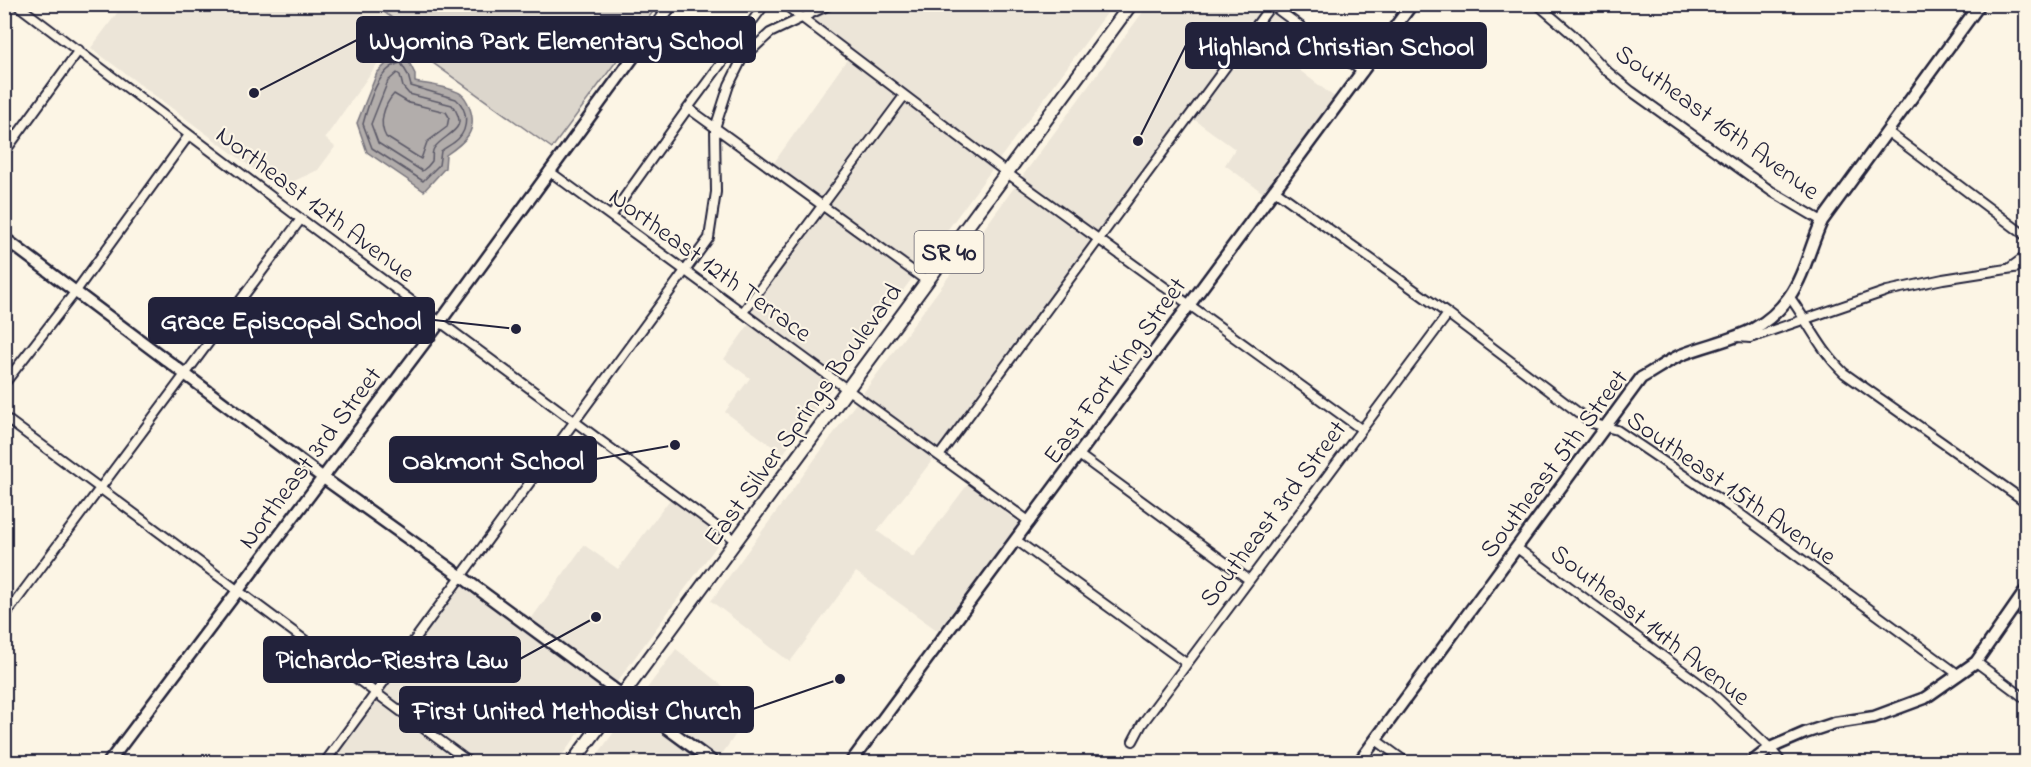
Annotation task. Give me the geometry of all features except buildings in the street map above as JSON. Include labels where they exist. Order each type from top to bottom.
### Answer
[{"type":"main road","name":"East Silver Springs Boulevard","points":[[573,762],[1131,4]]},
{"type":"street","points":[[4,5],[9,4]]},
{"type":"street","name":"Northeast 12th Avenue","points":[[16,4],[28,8],[189,135],[736,541]]},
{"type":"street","name":"Northeast 3rd Street","points":[[109,762],[440,322],[672,4]]},
{"type":"street","points":[[611,216],[765,4]]},
{"type":"street","points":[[784,4],[1007,173],[1361,429]]},
{"type":"street","points":[[325,762],[709,238],[717,192],[715,128],[729,85],[741,63],[770,33],[831,4]]},
{"type":"street","name":"East Fort King Street","points":[[851,762],[1276,191],[1412,4]]},
{"type":"street","name":"Southeast 16th Avenue","points":[[1537,4],[1572,34],[1607,71],[1632,91],[1771,191],[1822,221]]},
{"type":"street","name":"Southeast 5th Street","points":[[1359,762],[1608,426],[1641,378],[1679,356],[1752,331],[1773,317],[1789,296],[1801,274],[1822,221],[1980,4]]},
{"type":"street","points":[[939,456],[1271,5],[1363,72]]},
{"type":"street","points":[[4,153],[79,50]]},
{"type":"street","points":[[728,54],[741,63]]},
{"type":"street","points":[[743,312],[904,96]]},
{"type":"street","points":[[688,108],[928,282]]},
{"type":"street","points":[[1888,132],[2026,236]]},
{"type":"street","points":[[4,384],[76,291],[189,135]]},
{"type":"street","name":"Northeast 12th Terrace","points":[[549,171],[847,391],[1030,522]]},
{"type":"street","name":"Southeast 15th Avenue","points":[[1276,191],[1448,314],[1592,423],[1608,426],[1635,441],[1732,507],[1959,675]]},
{"type":"street","points":[[4,617],[301,219]]},
{"type":"street","points":[[4,238],[322,477],[462,577],[712,762]]},
{"type":"street","points":[[2008,270],[2026,256]]},
{"type":"street","points":[[1734,337],[1750,338],[1887,291],[1943,279],[2026,266]]},
{"type":"street","points":[[1789,296],[1822,349],[1844,373],[2026,502]]},
{"type":"street","name":"Southeast 3rd Street","points":[[1134,741],[1142,724],[1186,663],[1448,314]]},
{"type":"street","points":[[4,417],[469,762]]},
{"type":"street","points":[[1079,455],[1248,579]]},
{"type":"street","points":[[1016,540],[1186,663]]},
{"type":"street","name":"Southeast 14th Avenue","points":[[1517,548],[1711,692],[1770,748],[1781,762]]},
{"type":"street","points":[[1752,762],[1770,748],[1805,733],[1835,723],[1874,717],[1925,699],[1976,662],[2026,591]]},
{"type":"street","points":[[1976,662],[2026,699]]},
{"type":"street","points":[[1376,740],[1406,762]]},
{"type":"street","points":[[4,758],[10,762]]},
{"type":"shaded area","points":[[843,4],[1113,5],[998,161],[811,18]]},
{"type":"shaded area","points":[[1263,4],[1265,6],[1099,234],[1021,178],[1148,5]]},
{"type":"shaded area","points":[[123,5],[374,5],[404,26],[325,138],[335,147],[318,170],[279,188],[91,48]]},
{"type":"shaded area","points":[[374,5],[658,5],[552,148],[426,58],[433,47]]},
{"type":"shaded area","points":[[1273,12],[1307,37],[1290,63],[1337,99],[1266,195],[1225,165],[1235,149],[1195,120],[1184,134]]},
{"type":"shaded area","points":[[848,58],[898,96],[821,198],[773,164]]},
{"type":"shaded area","points":[[906,102],[993,168],[918,270],[829,204]]},
{"type":"shaded area","points":[[1016,185],[1093,241],[937,450],[861,396]]},
{"type":"shaded area","points":[[823,211],[913,277],[838,379],[750,312]]},
{"type":"shaded area","points":[[750,323],[833,386],[783,454],[725,412],[750,378],[724,359]]},
{"type":"shaded area","points":[[856,403],[934,458],[877,531],[913,557],[968,484],[1022,525],[941,633],[856,572],[790,662],[711,601]]},
{"type":"shaded area","points":[[671,498],[723,537],[614,686],[529,622],[584,545],[618,569]]},
{"type":"shaded area","points":[[464,583],[609,693],[557,762],[476,762],[383,692]]},
{"type":"shaded area","points":[[676,649],[753,710],[717,761],[637,702]]},
{"type":"shaded area","points":[[378,699],[462,762],[331,762]]},
{"type":"shaded area","points":[[631,709],[705,762],[592,762]]},
{"type":"water","points":[[406,56],[415,74],[415,82],[456,91],[464,96],[472,115],[468,135],[446,155],[445,168],[424,191],[367,152],[357,123],[377,73],[391,59]]},
{"type":"place","name":"Wyomina Park Elementary School","points":[[254,93]]},
{"type":"place","name":"Highland Christian School","points":[[1138,141]]},
{"type":"place","name":"Grace Episcopal School","points":[[516,329]]},
{"type":"place","name":"Oakmont School","points":[[675,445]]},
{"type":"place","name":"Pichardo-Riestra Law","points":[[596,617]]},
{"type":"place","name":"First United Methodist Church","points":[[840,679]]}]
